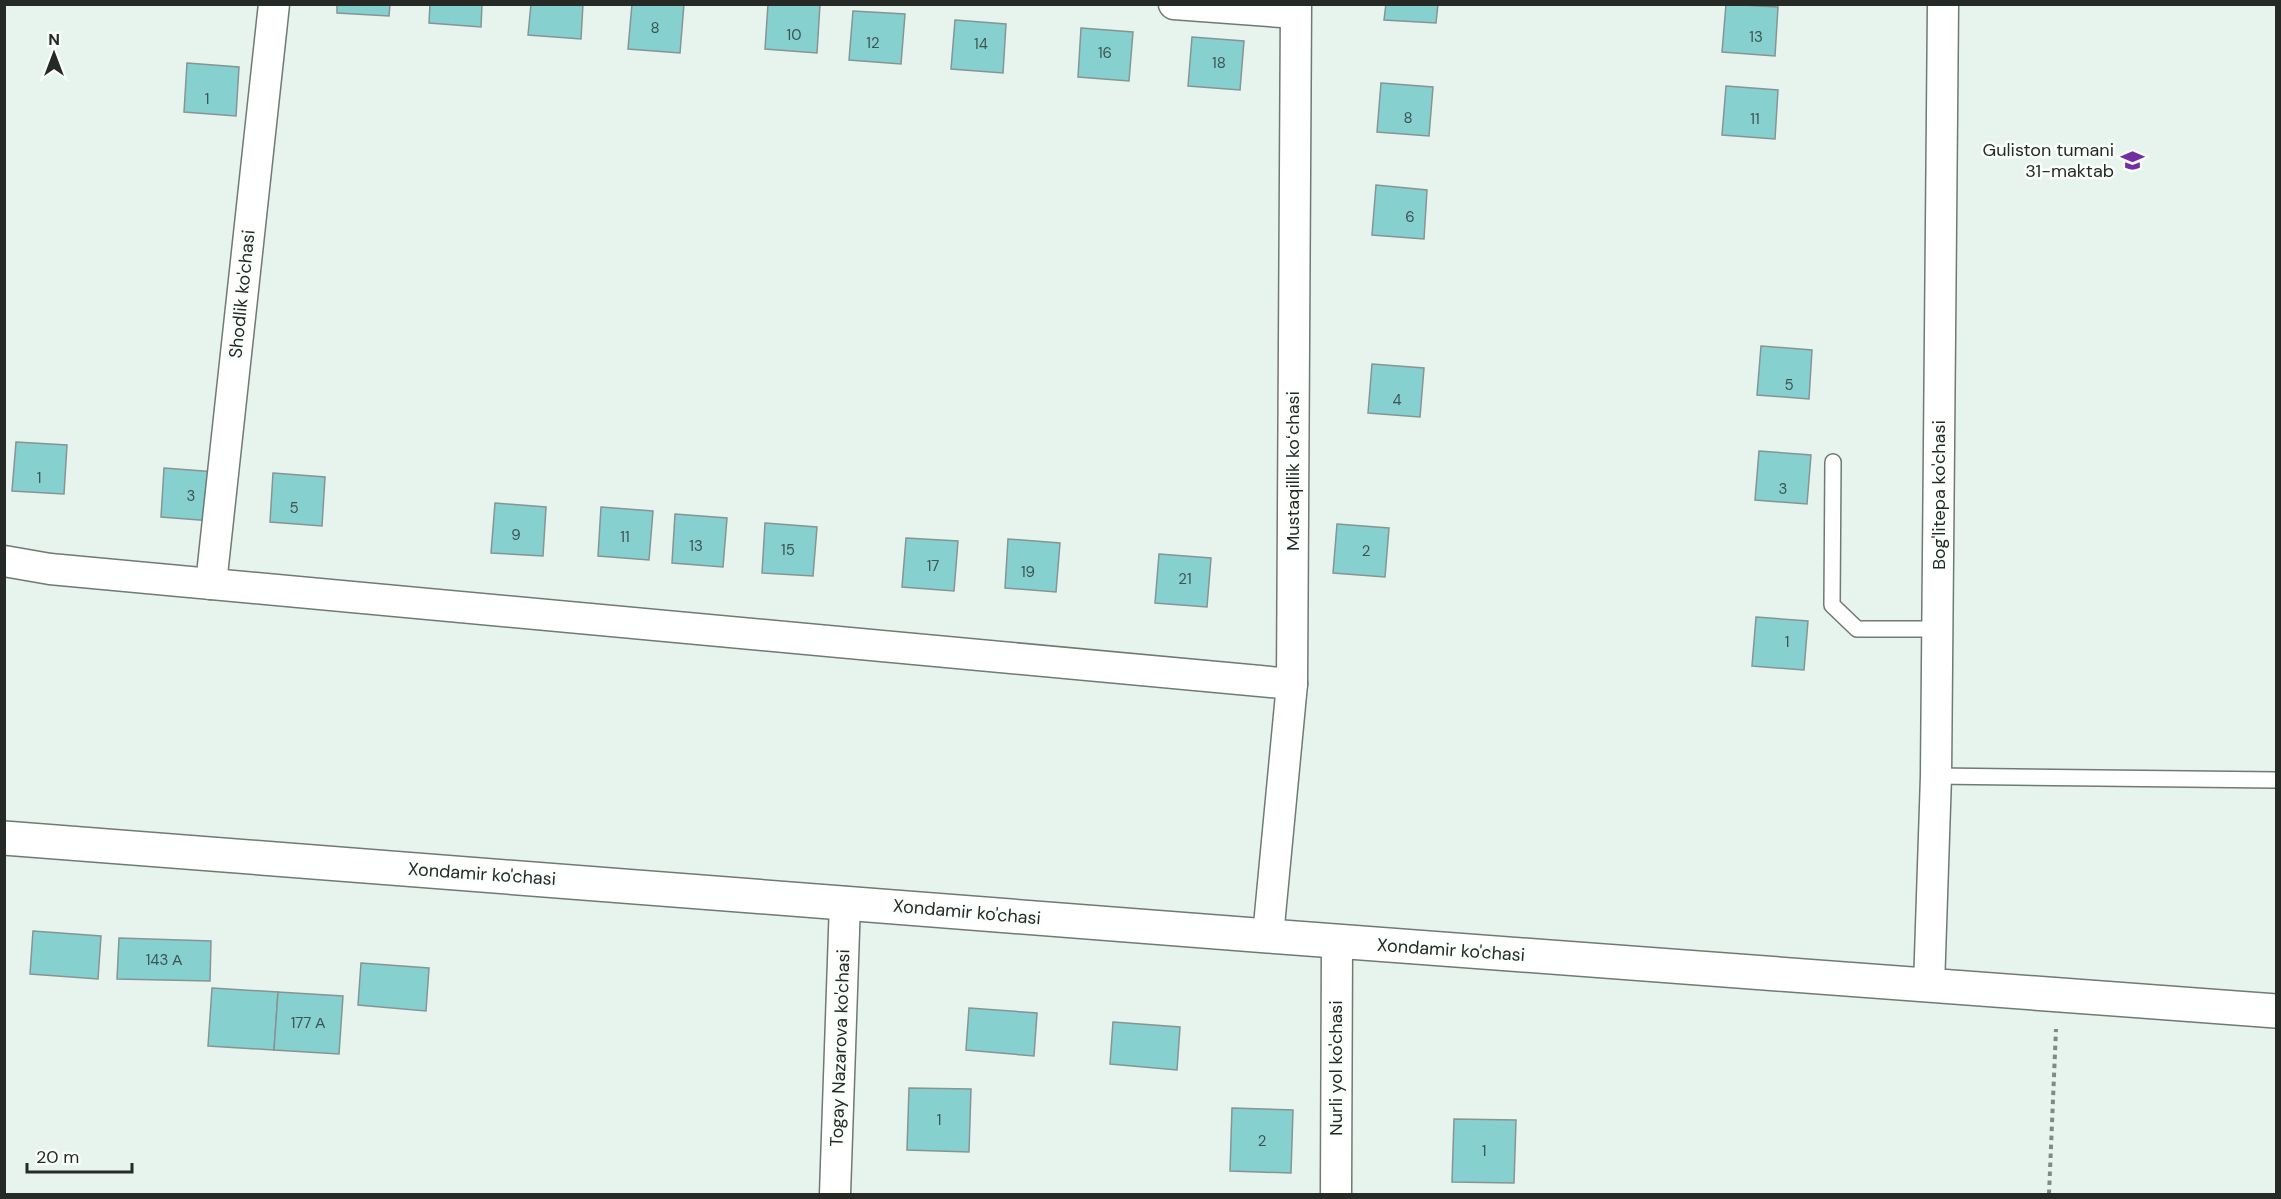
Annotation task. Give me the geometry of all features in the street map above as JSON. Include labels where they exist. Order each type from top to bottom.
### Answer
[{"type":"main road","name":"Xondamir ko'chasi","points":[[4,838],[2277,1011]]},
{"type":"street","name":"Shodlik ko'chasi","points":[[211,584],[274,4]]},
{"type":"street","points":[[1174,4],[1295,9]]},
{"type":"street","name":"Bog'litepa ko'chasi","points":[[1929,986],[1936,776],[1943,4]]},
{"type":"street","name":"Mustaqillik koʻchasi","points":[[1268,936],[1292,684],[1295,9]]},
{"type":"street","points":[[4,561],[50,569],[1292,684]]},
{"type":"street","name":"Togay Nazarova ko'chasi","points":[[835,1194],[845,902]]},
{"type":"street","name":"Nurli yol ko'chasi","points":[[1336,1194],[1337,941]]},
{"type":"lane","points":[[1833,462],[1832,605],[1857,629],[1938,629]]},
{"type":"lane","points":[[1936,776],[2277,780]]},
{"type":"path","points":[[2049,1194],[2058,995]]},
{"type":"building","points":[[337,4],[390,4],[389,16],[337,13]]},
{"type":"building","points":[[430,4],[482,4],[481,27],[429,23]]},
{"type":"building","points":[[531,4],[583,4],[581,39],[528,35]]},
{"type":"building","points":[[632,4],[684,4],[680,53],[628,49]]},
{"type":"building","points":[[768,4],[820,4],[817,53],[765,49]]},
{"type":"building","points":[[1386,4],[1438,4],[1436,23],[1384,20]]},
{"type":"building","points":[[1726,4],[1778,7],[1775,56],[1722,52]]},
{"type":"building","points":[[853,11],[905,14],[901,64],[849,60]]},
{"type":"building","points":[[955,20],[1006,24],[1003,73],[951,69]]},
{"type":"building","points":[[1081,28],[1133,32],[1129,81],[1078,77]]},
{"type":"building","points":[[1192,37],[1244,41],[1240,90],[1188,86]]},
{"type":"building","points":[[187,63],[239,67],[236,116],[184,112]]},
{"type":"building","points":[[1381,83],[1433,87],[1429,136],[1377,132]]},
{"type":"building","points":[[1726,86],[1778,90],[1775,139],[1722,135]]},
{"type":"building","points":[[1376,185],[1427,190],[1424,239],[1372,235]]},
{"type":"building","points":[[1761,346],[1812,350],[1809,399],[1757,395]]},
{"type":"building","points":[[1372,364],[1424,368],[1420,417],[1368,413]]},
{"type":"building","points":[[16,442],[67,445],[64,494],[12,491]]},
{"type":"building","points":[[1759,451],[1811,455],[1807,504],[1755,500]]},
{"type":"building","points":[[164,468],[216,472],[212,521],[161,517]]},
{"type":"building","points":[[273,473],[325,477],[322,526],[270,522]]},
{"type":"building","points":[[495,503],[546,507],[543,556],[491,553]]},
{"type":"building","points":[[601,507],[653,511],[649,560],[598,556]]},
{"type":"building","points":[[675,514],[727,518],[723,567],[672,563]]},
{"type":"building","points":[[765,523],[817,527],[813,576],[762,573]]},
{"type":"building","points":[[1337,524],[1389,528],[1385,577],[1333,573]]},
{"type":"building","points":[[906,538],[958,541],[954,591],[902,587]]},
{"type":"building","points":[[1008,539],[1060,543],[1056,592],[1005,588]]},
{"type":"building","points":[[1159,554],[1211,558],[1207,607],[1155,603]]},
{"type":"building","points":[[1756,617],[1808,621],[1804,670],[1752,666]]},
{"type":"building","points":[[33,931],[101,936],[98,979],[30,974]]},
{"type":"building","points":[[119,938],[211,941],[210,981],[117,979]]},
{"type":"building","points":[[361,963],[429,968],[426,1011],[358,1005]]},
{"type":"building","points":[[212,988],[278,992],[274,1050],[208,1046]]},
{"type":"building","points":[[278,992],[343,996],[339,1054],[274,1050]]},
{"type":"building","points":[[969,1008],[1037,1013],[1034,1056],[966,1050]]},
{"type":"building","points":[[1113,1022],[1180,1027],[1177,1070],[1110,1064]]},
{"type":"building","points":[[909,1088],[971,1089],[969,1152],[907,1150]]},
{"type":"building","points":[[1232,1108],[1293,1110],[1291,1173],[1230,1171]]},
{"type":"building","points":[[1454,1119],[1516,1120],[1514,1183],[1452,1182]]},
{"type":"place","name":"Guliston tumani 31-maktab","points":[[2132,160]]}]
